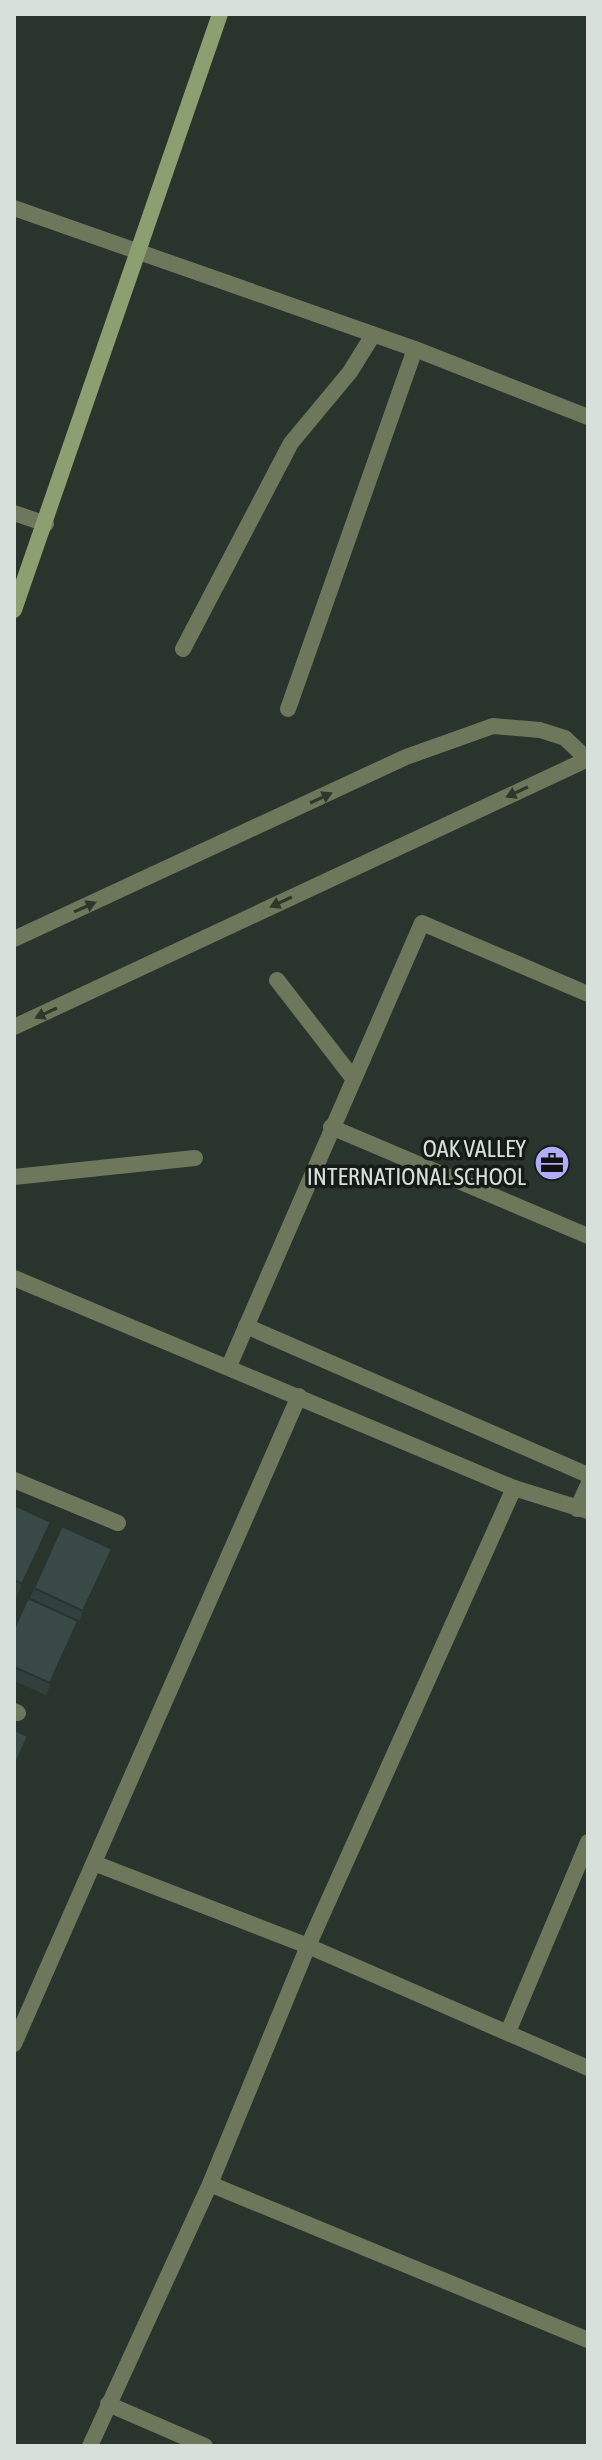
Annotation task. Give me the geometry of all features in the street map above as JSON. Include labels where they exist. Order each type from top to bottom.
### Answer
[{"type":"street","points":[[14,610],[220,14]]},
{"type":"street","points":[[14,208],[415,349],[588,417]]},
{"type":"street","points":[[183,649],[291,443],[350,372],[373,335]]},
{"type":"street","points":[[288,709],[415,349]]},
{"type":"street","points":[[14,513],[46,524]]},
{"type":"street","points":[[14,939],[406,757],[493,726],[540,730],[565,738],[588,759],[14,1027]]},
{"type":"street","points":[[229,1366],[422,923],[588,994]]},
{"type":"street","points":[[277,980],[353,1078]]},
{"type":"street","points":[[331,1127],[588,1236]]},
{"type":"street","points":[[14,1177],[195,1158]]},
{"type":"street","points":[[14,1278],[514,1488],[582,1510],[588,1485]]},
{"type":"street","points":[[246,1326],[588,1475]]},
{"type":"street","points":[[14,2044],[299,1396]]},
{"type":"street","points":[[14,1480],[118,1523]]},
{"type":"street","points":[[90,2446],[210,2184],[308,1946],[514,1488]]},
{"type":"street","points":[[508,2032],[588,1842]]},
{"type":"street","points":[[94,1863],[308,1946],[588,2068]]},
{"type":"street","points":[[210,2184],[588,2340]]},
{"type":"street","points":[[108,2404],[205,2446]]},
{"type":"building","points":[[14,1505],[51,1522],[22,1584],[14,1580]]},
{"type":"building","points":[[62,1526],[112,1549],[83,1611],[34,1588]]},
{"type":"building","points":[[28,1598],[78,1621],[50,1683],[14,1667],[14,1629]]},
{"type":"building","points":[[14,1730],[28,1736],[14,1767]]},
{"type":"place","name":"OAK VALLEY INTERNATIONAL SCHOOL","points":[[552,1163]]}]
